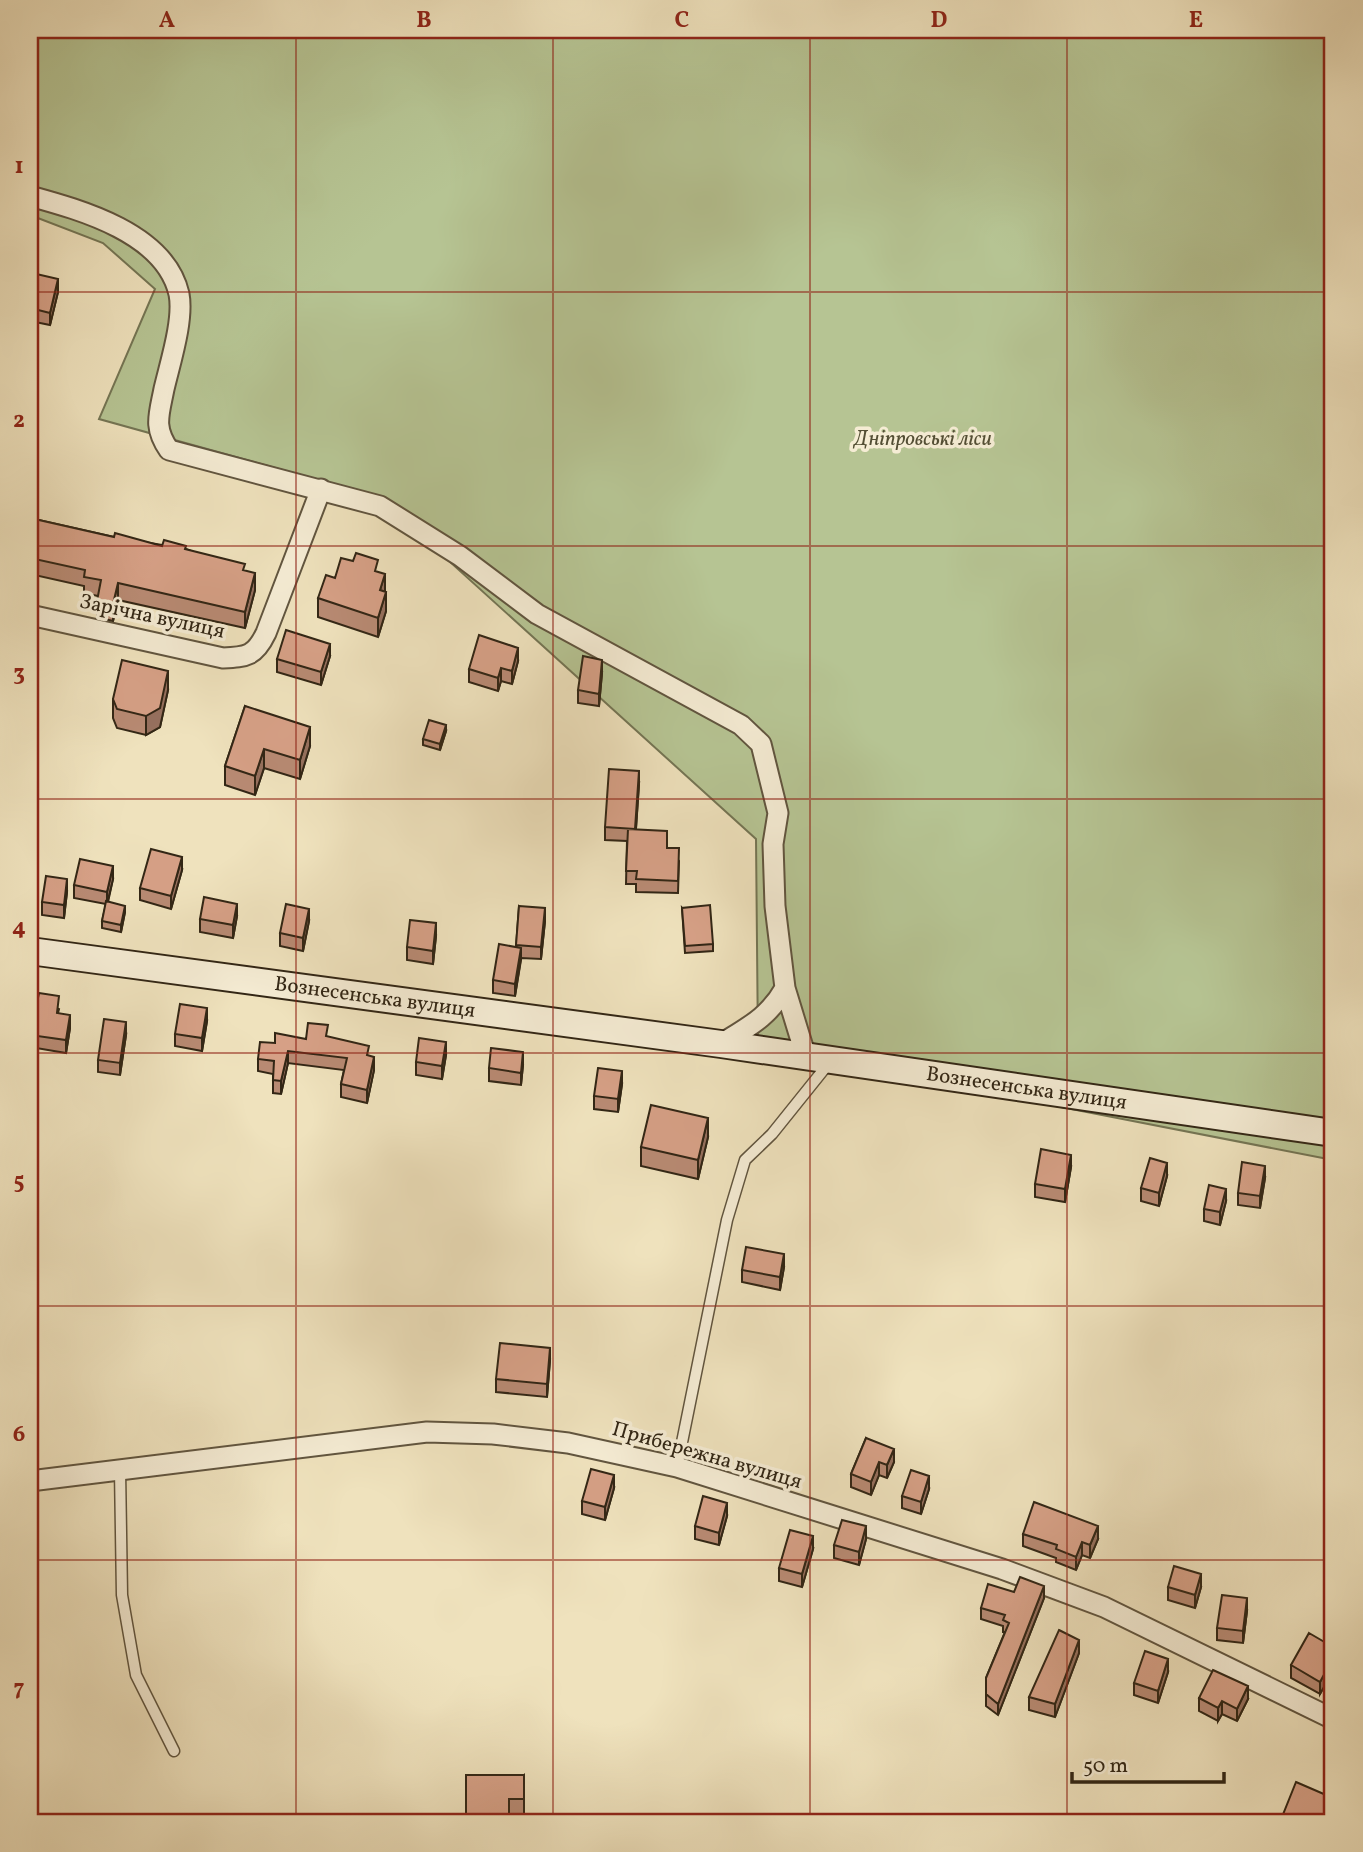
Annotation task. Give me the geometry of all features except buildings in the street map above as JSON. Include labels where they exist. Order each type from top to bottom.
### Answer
[{"type":"main road","name":"Вознесенська вулиця","points":[[30,951],[721,1044],[1333,1133]]},
{"type":"street","points":[[30,196],[78,209],[119,227],[149,248],[169,271],[178,294],[180,313],[159,416],[159,436],[169,450],[380,506],[460,556],[537,614],[741,725],[761,744],[778,813],[773,844],[775,906],[785,988],[819,1059]]},
{"type":"street","name":"Зарічна вулиця","points":[[30,615],[223,657],[246,657],[260,647],[321,489]]},
{"type":"street","points":[[721,1044],[758,1021],[775,1006],[785,988]]},
{"type":"street","name":"Прибережна вулиця","points":[[30,1481],[427,1432],[493,1434],[568,1443],[677,1467],[1002,1569],[1104,1607],[1333,1719]]},
{"type":"lane","points":[[677,1467],[727,1220],[745,1160],[772,1134],[819,1059]]},
{"type":"lane","points":[[120,1470],[122,1595],[136,1675],[174,1751]]},
{"type":"green space","name":"Дніпровські ліси","points":[[30,30],[1333,30],[1333,1160],[758,1048],[756,839],[396,513],[333,484],[99,419],[155,289],[103,243],[30,215]]}]
